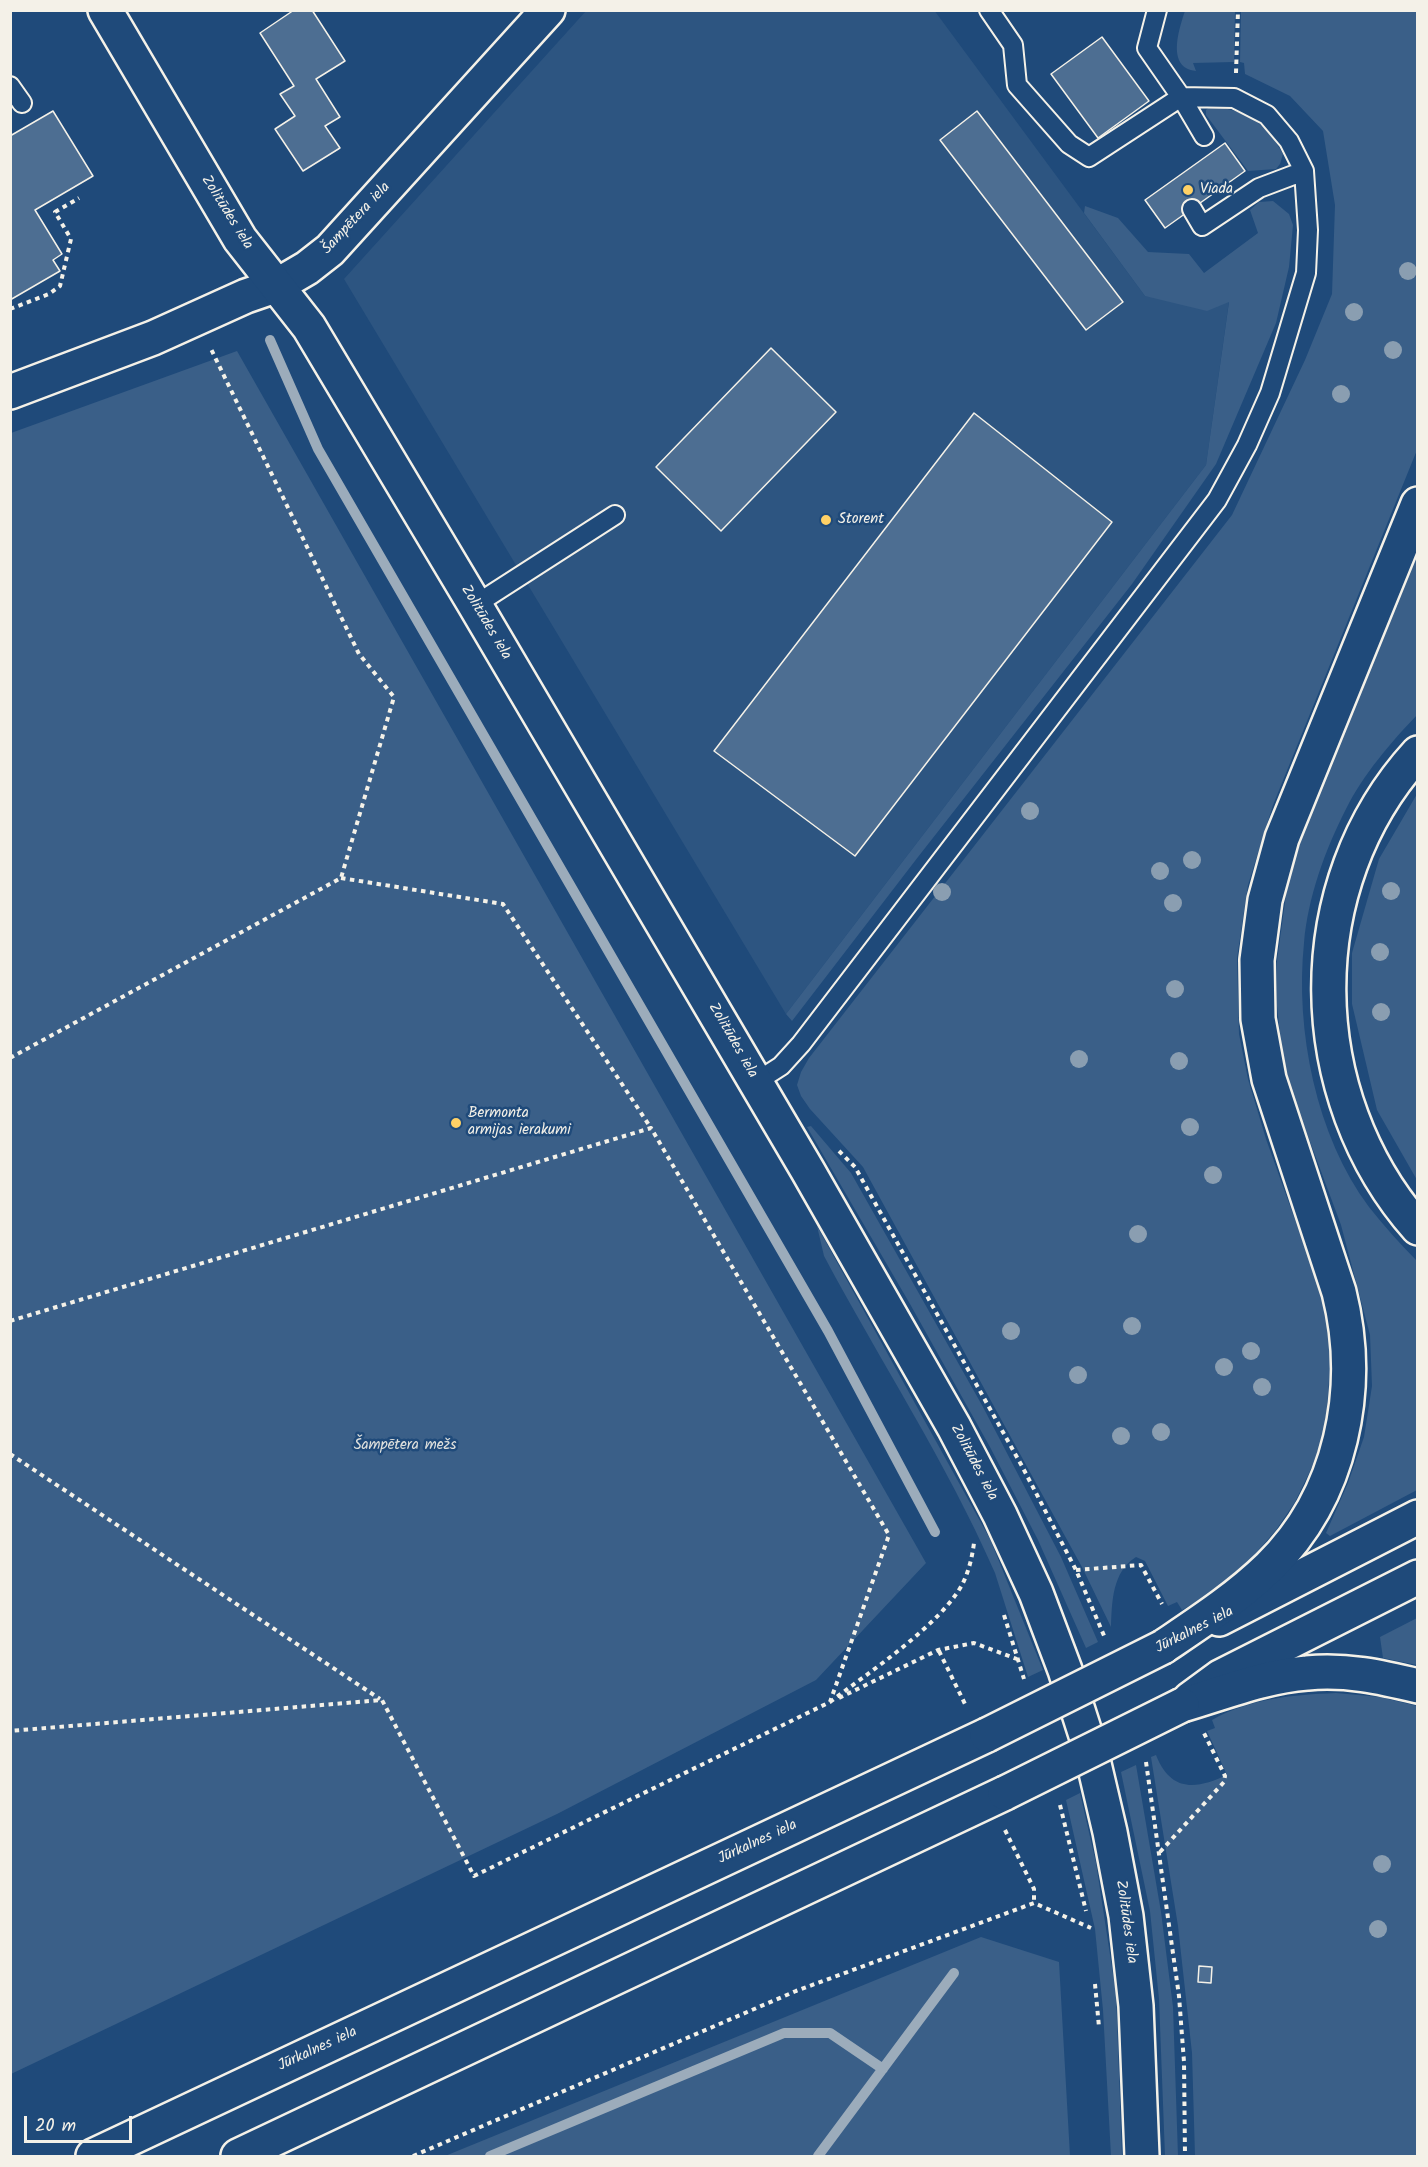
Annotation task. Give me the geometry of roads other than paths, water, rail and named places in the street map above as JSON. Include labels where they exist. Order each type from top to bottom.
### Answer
[{"type":"main road","name":"Zolitūdes iela","points":[[105,10],[240,239],[309,327],[475,604],[756,1082],[954,1427],[995,1505],[1036,1593],[1065,1670],[1094,1762],[1110,1832],[1126,1916],[1136,2006],[1142,2157]]},
{"type":"main road","name":"Šampētera iela","points":[[10,392],[153,338],[246,296],[278,285],[307,268],[330,250],[548,10]]},
{"type":"main road","points":[[1164,1647],[1246,1588],[1271,1565],[1293,1539],[1328,1479],[1347,1411],[1350,1364],[1345,1314],[1269,1080],[1258,1019],[1257,960],[1265,900],[1282,838],[1418,504]]},
{"type":"main road","points":[[1418,753],[1388,792],[1365,831],[1347,872],[1336,910],[1329,950],[1328,992],[1331,1036],[1341,1082],[1357,1129],[1377,1173],[1398,1206],[1418,1228]]},
{"type":"main road","name":"Jūrkalnes iela","points":[[93,2157],[987,1735],[1418,1517]]},
{"type":"main road","points":[[238,2157],[1005,1793],[1182,1705],[1220,1677],[1418,1577]]},
{"type":"main road","points":[[1182,1705],[1270,1679],[1308,1672],[1345,1672],[1383,1677],[1418,1686]]},
{"type":"lane","points":[[756,1082],[781,1066],[801,1044],[1217,500],[1247,446],[1270,393],[1306,273],[1308,230],[1304,171],[1289,141],[1267,115],[1234,98],[1181,97],[1089,157],[1069,144],[1017,86],[1013,45],[989,10]]},
{"type":"lane","points":[[1157,10],[1147,48],[1181,97],[1204,136]]},
{"type":"lane","points":[[10,86],[22,103]]},
{"type":"lane","points":[[1192,209],[1202,226],[1259,188],[1304,171]]},
{"type":"lane","points":[[475,604],[615,515]]},
{"type":"waterway","points":[[270,340],[318,449],[828,1331],[935,1532]]},
{"type":"waterway","points":[[818,2156],[954,1973]]},
{"type":"waterway","points":[[490,2156],[784,2033],[830,2033],[883,2069]]},
{"type":"place","name":"Viada","points":[[1188,190]]},
{"type":"place","name":"Storent","points":[[826,520]]},
{"type":"place","name":"Bermonta armijas ierakumi","points":[[456,1123]]},
{"type":"park label","name":"Šampētera mežs","points":[[405,1446]]}]
